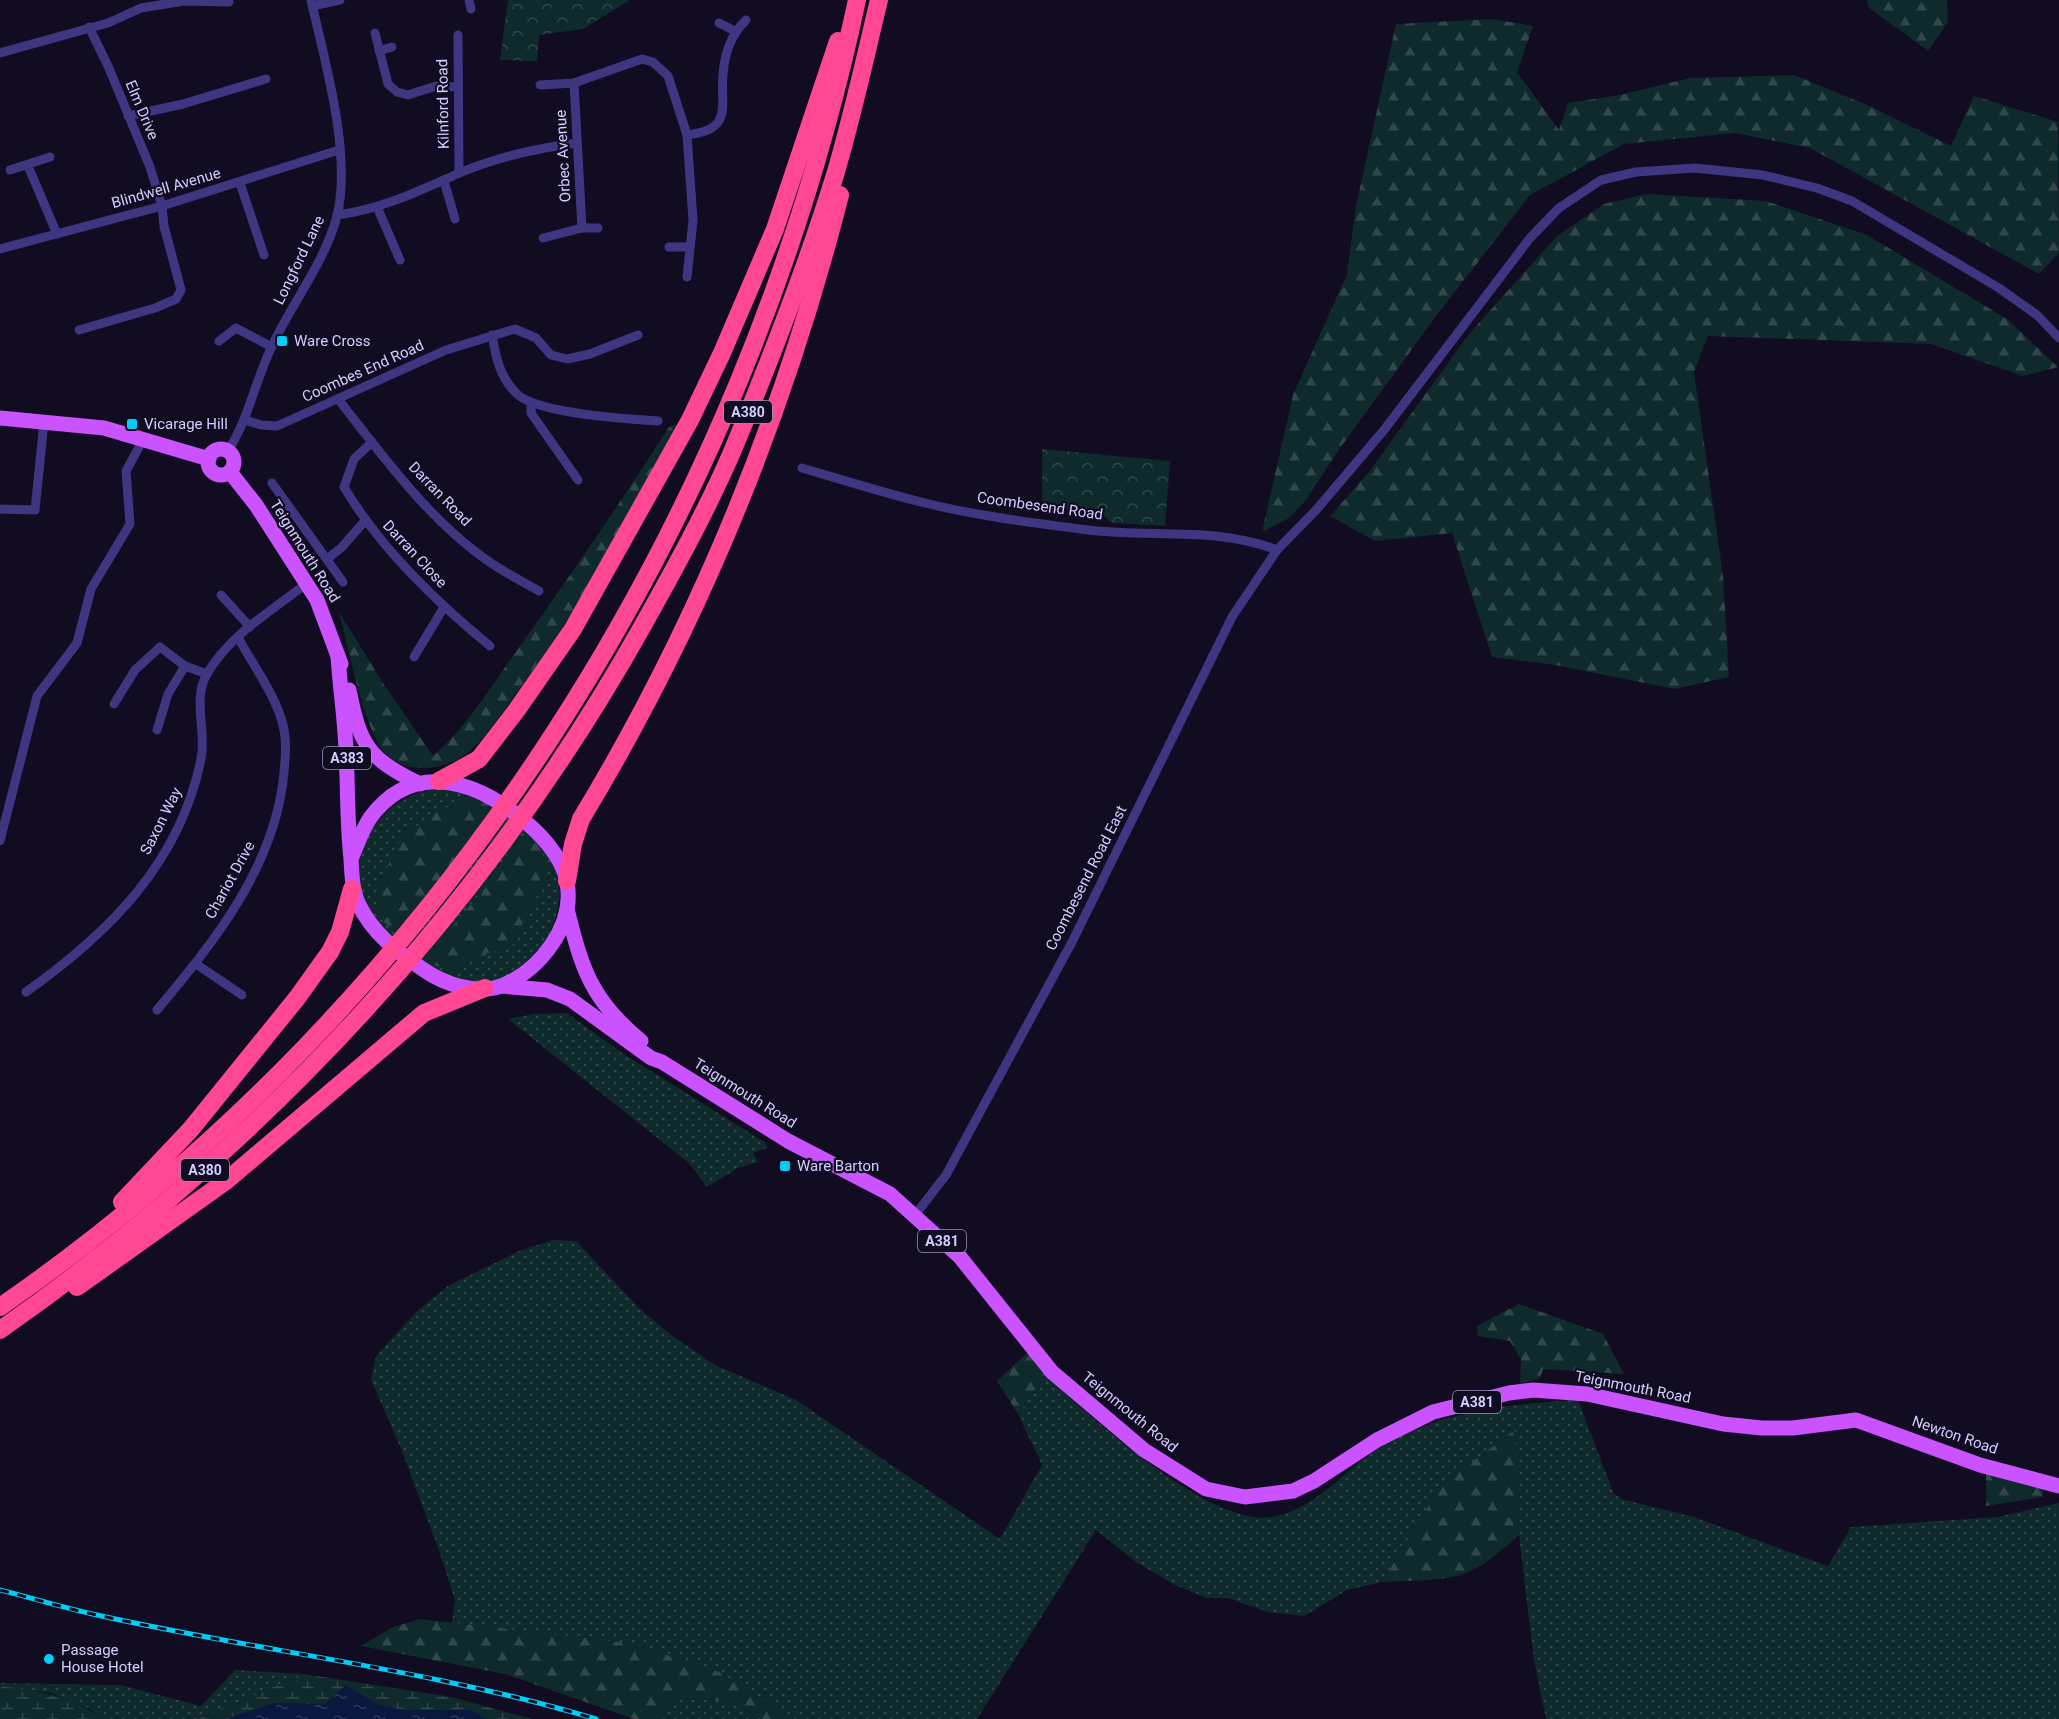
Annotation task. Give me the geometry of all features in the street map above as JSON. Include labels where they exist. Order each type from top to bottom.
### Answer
[{"type":"highway","name":"A380","points":[[440,781],[479,759],[516,711],[573,629],[690,420],[722,353],[775,229],[828,66],[855,0]]},
{"type":"highway","name":"A380","points":[[0,1330],[120,1240],[205,1169],[320,1057],[421,933],[504,841],[569,711],[644,581],[690,492],[725,414],[766,313],[802,208],[826,128],[855,0]]},
{"type":"highway","name":"A380","points":[[421,933],[486,833],[532,786],[585,723],[634,641],[694,531],[731,455],[805,267],[852,113],[879,0]]},
{"type":"highway","name":"A380","points":[[567,881],[575,836],[581,819],[679,641],[723,545],[766,440],[790,370],[824,256],[846,168],[852,113]]},
{"type":"highway","name":"A380","points":[[45,1276],[86,1233],[153,1171],[248,1061],[330,952],[340,932],[352,889]]},
{"type":"highway","name":"A380","points":[[0,1307],[45,1276],[190,1158],[308,1044],[381,980]]},
{"type":"highway","name":"A380","points":[[19,1317],[68,1293],[181,1215],[276,1140],[424,1013],[493,987]]},
{"type":"main road","name":"A383","points":[[0,418],[104,428],[209,459],[210,467],[215,473],[223,475],[230,472]]},
{"type":"main road","points":[[209,459],[217,450],[228,451],[234,461],[230,472]]},
{"type":"main road","name":"Teignmouth Road","points":[[230,472],[256,505],[307,583],[323,613],[347,679],[360,730],[370,749],[383,765],[420,784]]},
{"type":"main road","name":"Teignmouth Road","points":[[338,656],[346,750],[347,836],[351,859],[352,889],[376,931],[409,960],[444,981],[459,987],[547,990],[570,999],[651,1058],[662,1062]]},
{"type":"main road","points":[[351,859],[363,830],[378,808],[396,795],[420,784],[440,781],[467,785],[488,793],[528,823],[549,846],[567,881],[567,909],[555,939],[541,959],[526,972],[493,987]]},
{"type":"main road","name":"Teignmouth Road","points":[[567,909],[582,968],[600,999],[619,1022],[662,1062],[788,1141],[890,1194],[960,1257],[1052,1371],[1144,1450],[1206,1490],[1245,1497],[1293,1491],[1314,1481],[1408,1423],[1433,1412],[1509,1393],[1533,1390],[1587,1394],[1723,1424],[1762,1428],[1793,1428],[1839,1420]]},
{"type":"main road","name":"Newton Road","points":[[1839,1420],[1856,1420],[1872,1424],[1980,1464],[2059,1486]]},
{"type":"street","points":[[312,3],[340,0]]},
{"type":"street","points":[[0,53],[89,27],[140,4],[228,1]]},
{"type":"street","name":"Longford Lane","points":[[228,451],[245,420],[272,347],[320,258],[337,215],[342,183],[339,150],[332,93],[312,3]]},
{"type":"street","points":[[687,135],[700,134],[713,127],[725,109],[723,76],[727,50],[735,31],[747,20]]},
{"type":"street","points":[[719,24],[735,31]]},
{"type":"street","name":"Elm Drive","points":[[79,330],[155,308],[176,299],[181,290],[164,226],[162,206],[150,167],[89,27]]},
{"type":"street","points":[[375,33],[388,84],[397,92],[408,94],[436,86],[456,87]]},
{"type":"street","name":"Kilnford Road","points":[[458,35],[456,87],[459,173]]},
{"type":"street","points":[[379,51],[392,47]]},
{"type":"street","points":[[540,85],[574,83],[635,60],[652,62],[668,76],[687,135],[693,220],[688,247],[687,277]]},
{"type":"street","points":[[128,116],[183,104],[266,79]]},
{"type":"street","name":"Orbec Avenue","points":[[574,83],[582,228]]},
{"type":"street","points":[[337,215],[360,213],[459,173],[544,147],[577,143]]},
{"type":"street","name":"Blindwell Avenue","points":[[0,249],[162,206],[339,150]]},
{"type":"street","points":[[10,170],[50,157]]},
{"type":"street","points":[[28,166],[57,234]]},
{"type":"street","name":"Coombesend Road East","points":[[915,1215],[946,1175],[1072,942],[1232,617],[1277,550],[1317,509],[1384,430],[1530,238],[1559,208],[1601,180],[1636,172],[1695,168],[1763,175],[1817,188],[1852,201],[1999,288],[2037,315],[2059,338]]},
{"type":"street","points":[[444,181],[455,219]]},
{"type":"street","points":[[240,183],[264,255]]},
{"type":"street","points":[[377,207],[400,260]]},
{"type":"street","points":[[543,238],[582,228],[598,228]]},
{"type":"street","points":[[669,247],[688,247]]},
{"type":"street","points":[[219,341],[236,328],[272,347]]},
{"type":"street","name":"Coombes End Road","points":[[245,420],[261,425],[277,426],[446,350],[516,329],[536,338],[551,355],[567,359],[590,354],[638,335]]},
{"type":"street","points":[[492,335],[497,366],[517,394],[531,403],[658,421]]},
{"type":"street","name":"Darran Road","points":[[338,399],[372,442],[444,524],[490,562],[539,591]]},
{"type":"street","points":[[531,403],[531,413],[578,480]]},
{"type":"street","points":[[0,509],[34,510],[44,422]]},
{"type":"street","points":[[0,841],[37,696],[77,643],[91,589],[130,524],[126,471],[144,438]]},
{"type":"street","name":"Darran Close","points":[[372,442],[354,459],[344,487],[364,522],[444,607],[490,646]]},
{"type":"street","name":"Coombesend Road","points":[[802,468],[927,503],[1019,520],[1090,530],[1228,536],[1257,542],[1277,550]]},
{"type":"street","points":[[272,483],[343,582]]},
{"type":"street","name":"Darran Close","points":[[327,559],[341,548],[364,522]]},
{"type":"street","points":[[114,704],[135,670],[160,647],[185,666],[207,674],[238,637],[307,583]]},
{"type":"street","points":[[220,595],[250,627]]},
{"type":"street","name":"Darran Close","points":[[414,657],[444,607]]},
{"type":"street","name":"Chariot Drive","points":[[158,1010],[196,964],[238,902],[261,859],[282,790],[286,744],[281,718],[269,689],[238,637]]},
{"type":"street","points":[[157,730],[168,694],[185,666]]},
{"type":"street","name":"Saxon Way","points":[[26,992],[68,962],[101,933],[139,890],[165,854],[196,785],[202,754],[202,686],[207,674]]},
{"type":"street","points":[[196,964],[242,995]]},
{"type":"green space","points":[[508,0],[630,0],[583,29],[539,35],[537,61],[500,60]]},
{"type":"green space","points":[[1867,0],[1947,0],[1948,22],[1928,51],[1868,7]]},
{"type":"green space","points":[[1492,19],[1533,26],[1517,72],[1559,130],[1568,103],[1620,95],[1690,78],[1794,75],[1867,105],[1951,146],[1974,96],[2058,122],[2059,253],[2039,274],[1810,148],[1735,133],[1624,144],[1530,195],[1436,316],[1340,448],[1306,500],[1289,518],[1262,532],[1293,395],[1347,274],[1356,206],[1396,24]]},
{"type":"green space","points":[[1646,194],[1766,201],[1867,235],[2007,319],[2058,367],[2023,376],[1931,344],[1708,336],[1694,372],[1723,576],[1729,677],[1675,689],[1555,665],[1492,657],[1452,533],[1375,541],[1330,516],[1369,472],[1469,334],[1556,237],[1604,204]]},
{"type":"green space","points":[[684,422],[568,619],[479,742],[463,756],[441,766],[417,768],[394,761],[377,742],[370,726],[339,612],[381,680],[433,756],[457,732],[489,691],[595,539],[669,427]]},
{"type":"green space","points":[[1042,449],[1170,461],[1165,526],[1112,523],[1099,512],[1042,505]]},
{"type":"green space","points":[[434,788],[468,795],[507,816],[539,844],[550,859],[556,873],[559,902],[551,930],[544,943],[525,965],[509,976],[492,981],[475,982],[441,971],[425,962],[383,929],[376,922],[364,901],[358,880],[360,859],[366,839],[378,821],[394,806],[413,795]]},
{"type":"green space","points":[[466,792],[495,805],[457,858],[396,933],[376,915],[379,902],[375,886],[383,882],[382,878],[402,836],[443,808],[458,805]]},
{"type":"green space","points":[[523,831],[542,852],[545,858],[545,873],[542,893],[535,898],[528,912],[530,918],[523,923],[511,949],[487,953],[482,959],[465,961],[454,972],[426,962],[423,959],[442,940],[489,882]]},
{"type":"green space","points":[[567,1013],[622,1053],[766,1143],[767,1148],[753,1153],[758,1162],[738,1168],[707,1187],[689,1163],[508,1019],[534,1014]]},
{"type":"green space","points":[[553,1240],[576,1241],[639,1308],[671,1335],[715,1365],[796,1400],[1000,1539],[1042,1465],[1018,1414],[1046,1375],[1120,1441],[1152,1465],[1185,1488],[1217,1505],[1247,1516],[1272,1517],[1302,1507],[1378,1449],[1425,1426],[1501,1407],[1578,1400],[1613,1492],[1621,1499],[1694,1517],[1828,1566],[1851,1527],[1998,1517],[2059,1503],[2059,1719],[1546,1719],[1534,1660],[1519,1535],[1514,1432],[1441,1485],[1382,1582],[1347,1590],[1304,1616],[1268,1612],[1228,1598],[1207,1598],[1175,1585],[1136,1562],[1096,1530],[977,1719],[795,1719],[784,1712],[629,1644],[452,1623],[455,1600],[440,1553],[400,1446],[371,1380],[376,1356],[416,1312],[448,1286],[519,1251]]},
{"type":"green space","points":[[1519,1304],[1603,1334],[1624,1374],[1543,1369],[1540,1378],[1520,1384],[1521,1359],[1510,1341],[1478,1336],[1477,1326]]},
{"type":"green space","points":[[1028,1352],[1046,1375],[1018,1414],[997,1381]]},
{"type":"green space","points":[[1515,1430],[1519,1535],[1487,1561],[1466,1573],[1435,1579],[1382,1582],[1441,1485]]},
{"type":"green space","points":[[1986,1473],[2043,1487],[2043,1497],[1986,1506]]},
{"type":"green space","points":[[420,1619],[629,1643],[719,1672],[795,1719],[761,1719],[732,1702],[678,1697],[669,1702],[663,1719],[634,1719],[505,1674],[361,1646],[393,1627]]},
{"type":"green space","points":[[235,1670],[304,1674],[198,1719],[102,1719],[90,1709],[51,1693],[0,1686],[0,1683],[121,1685],[201,1706]]},
{"type":"green space","points":[[304,1674],[451,1697],[532,1719],[198,1719]]},
{"type":"green space","points":[[0,1686],[54,1695],[79,1704],[102,1719],[0,1719]]},
{"type":"green space","points":[[678,1697],[732,1702],[761,1719],[663,1719],[669,1702]]},
{"type":"water","points":[[346,1685],[377,1704],[404,1710],[470,1710],[487,1719],[224,1719],[275,1703],[325,1704]]},
{"type":"railway","points":[[0,1590],[160,1628],[473,1687],[596,1719]]},
{"type":"place","name":"Ware Cross","points":[[282,341]]},
{"type":"place","name":"Vicarage Hill","points":[[132,424]]},
{"type":"place","name":"Ware Barton","points":[[785,1166]]},
{"type":"place","name":"Passage House Hotel","points":[[49,1659]]}]
